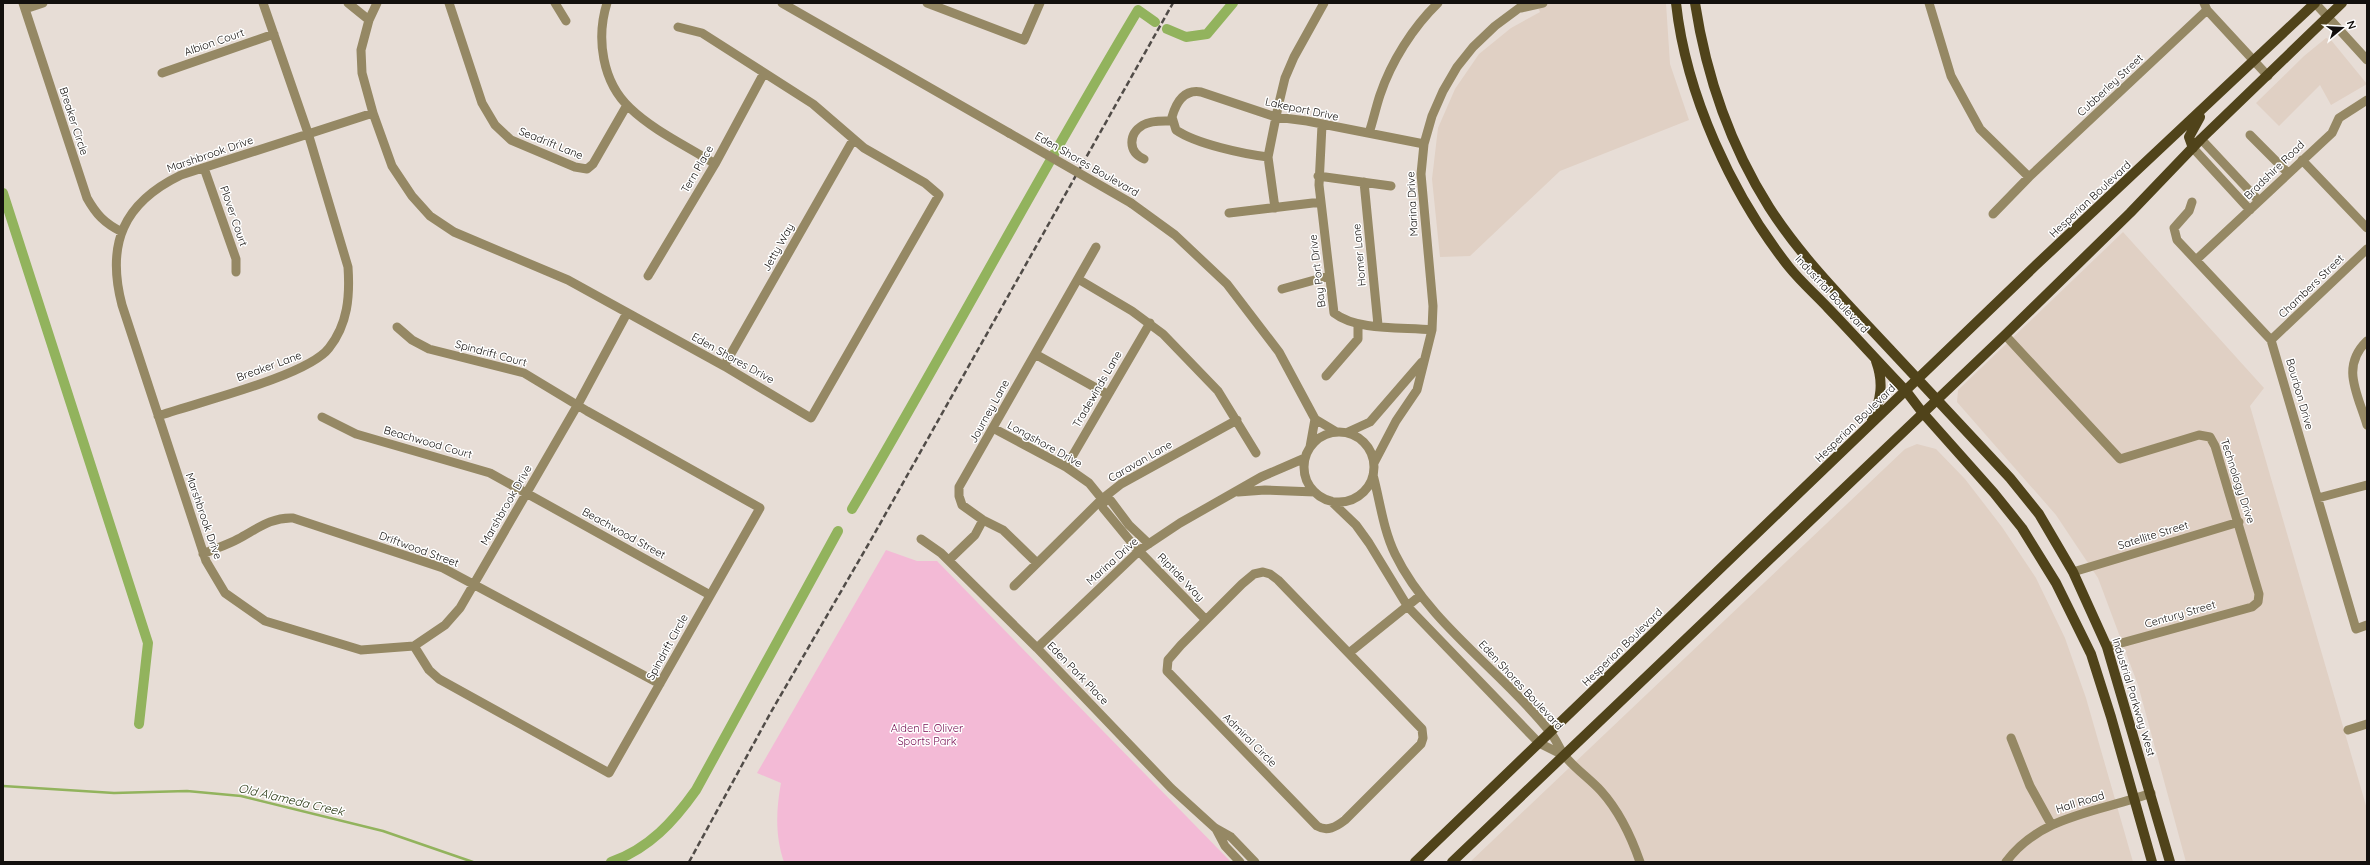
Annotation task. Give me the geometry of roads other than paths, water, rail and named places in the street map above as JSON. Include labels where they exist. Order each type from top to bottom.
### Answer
[{"type":"main road","name":"Industrial Boulevard","points":[[1676,3],[1684,52],[1694,89],[1727,168],[1754,216],[1790,267],[1906,391],[1922,412]]},
{"type":"main road","name":"Industrial Boulevard","points":[[1695,3],[1703,49],[1724,116],[1742,159],[1769,206],[1804,256],[1937,398]]},
{"type":"main road","name":"Hesperian Boulevard","points":[[1415,862],[2035,266],[2315,3]]},
{"type":"main road","points":[[1452,862],[1565,756],[2004,335],[2201,139],[2342,3]]},
{"type":"main road","points":[[2193,148],[2189,137],[2206,107]]},
{"type":"main road","points":[[1871,424],[1878,406],[1882,388],[1880,372],[1874,357]]},
{"type":"main road","name":"Industrial Parkway West","points":[[1937,398],[2010,478],[2039,514],[2073,572],[2107,647],[2170,862]]},
{"type":"main road","points":[[1922,412],[1994,493],[2022,528],[2056,582],[2091,654],[2152,862]]},
{"type":"street","points":[[24,6],[43,3]]},
{"type":"street","points":[[263,3],[308,134]]},
{"type":"street","points":[[348,3],[369,20]]},
{"type":"street","name":"Eden Shores Drive","points":[[377,3],[369,20],[360,60],[372,113],[392,166],[412,196],[430,216],[454,232],[539,267],[627,313],[724,366],[811,418],[939,195],[925,183],[853,140],[813,104],[702,33],[678,27]]},
{"type":"street","name":"Seadrift Lane","points":[[449,3],[482,103],[495,125],[511,140],[575,167],[587,169],[593,164],[627,105]]},
{"type":"street","points":[[555,3],[566,21]]},
{"type":"street","points":[[607,3],[602,18],[602,50],[610,78],[627,105],[643,119],[715,164]]},
{"type":"street","name":"Eden Shores Boulevard","points":[[782,3],[1131,203],[1175,235],[1227,284],[1279,352],[1314,419]]},
{"type":"street","points":[[928,3],[1024,40],[1040,3]]},
{"type":"street","points":[[1275,208],[1268,157],[1285,78],[1294,57],[1324,3]]},
{"type":"street","points":[[1369,134],[1380,93],[1394,63],[1413,33],[1438,3]]},
{"type":"street","name":"Marina Drive","points":[[1374,463],[1396,421],[1417,390],[1423,360],[1432,330],[1433,306],[1421,174],[1424,144],[1442,91],[1457,67],[1473,47],[1495,26],[1522,4],[1543,3]]},
{"type":"street","points":[[1929,3],[1951,76],[1980,129],[2029,177]]},
{"type":"street","points":[[2315,3],[2367,60]]},
{"type":"street","name":"Breaker Circle","points":[[24,6],[87,198],[96,214],[105,224],[122,232]]},
{"type":"street","points":[[2206,7],[2268,76]]},
{"type":"street","name":"Cubberley Street","points":[[1993,214],[2029,177],[2206,7]]},
{"type":"street","name":"Albion Court","points":[[162,73],[274,34]]},
{"type":"street","name":"Tern Place","points":[[648,276],[715,164],[764,73]]},
{"type":"street","name":"Lakeport Drive","points":[[1171,121],[1173,113],[1182,97],[1195,91],[1276,117],[1424,144]]},
{"type":"street","name":"Bradshire Road","points":[[2196,260],[2332,133],[2339,118],[2367,100]]},
{"type":"street","name":"Marshbrook Drive","points":[[372,113],[181,175],[152,191],[131,212],[122,232],[116,255],[117,286],[203,554],[214,577],[225,593],[265,621],[361,650],[414,646],[445,625],[460,608],[577,406],[627,313]]},
{"type":"street","points":[[1144,159],[1134,154],[1131,146],[1132,140],[1140,127],[1148,123],[1171,121],[1176,130],[1192,138],[1245,154],[1268,157]]},
{"type":"street","name":"Bay Port Drive","points":[[1322,125],[1318,176],[1334,313],[1343,320],[1358,324],[1432,330]]},
{"type":"street","name":"Breaker Lane","points":[[158,416],[287,374],[313,362],[329,348],[340,330],[348,310],[350,288],[348,267],[308,134]]},
{"type":"street","points":[[2250,135],[2288,173]]},
{"type":"street","points":[[2201,139],[2260,201]]},
{"type":"street","name":"Jetty Way","points":[[724,366],[853,140]]},
{"type":"street","points":[[2193,148],[2250,210]]},
{"type":"street","points":[[2302,160],[2367,228]]},
{"type":"street","name":"Plover Court","points":[[204,168],[236,259],[236,272]]},
{"type":"street","points":[[1318,176],[1391,186]]},
{"type":"street","name":"Homer Lane","points":[[1364,182],[1378,325]]},
{"type":"street","points":[[1229,213],[1321,202]]},
{"type":"street","name":"Bourbon Drive","points":[[2192,202],[2189,211],[2174,228],[2177,240],[2272,340],[2356,629],[2367,625]]},
{"type":"street","name":"Journey Lane","points":[[1037,563],[1003,530],[983,520],[962,505],[959,496],[959,487],[1096,247]]},
{"type":"street","name":"Chambers Street","points":[[2272,340],[2367,249]]},
{"type":"street","points":[[1282,289],[1329,276]]},
{"type":"street","points":[[1078,279],[1150,323],[1218,391],[1256,453]]},
{"type":"street","name":"Tradewinds Lane","points":[[1066,467],[1107,394],[1150,323]]},
{"type":"street","points":[[1326,376],[1358,339],[1358,324]]},
{"type":"street","name":"Spindrift Court","points":[[397,327],[412,340],[429,349],[524,374],[577,406]]},
{"type":"street","name":"Technology Drive","points":[[2004,335],[2120,458],[2199,436],[2210,437],[2215,446],[2239,522],[2258,594],[2258,602]]},
{"type":"street","points":[[2366,421],[2353,378],[2352,363],[2357,351],[2367,341]]},
{"type":"street","points":[[1035,354],[1107,394]]},
{"type":"street","name":"Marina Drive","points":[[1348,432],[1370,422],[1423,360]]},
{"type":"street","name":"Spindrift Circle","points":[[414,646],[429,670],[439,679],[609,773],[760,508],[577,406]]},
{"type":"street","name":"Beachwood Court","points":[[322,417],[356,434],[490,473],[527,493]]},
{"type":"street","points":[[1331,501],[1343,502],[1360,495],[1368,486],[1373,475],[1374,463],[1372,452],[1366,443],[1358,436],[1348,432],[1335,431],[1314,419],[1310,447],[1305,458],[1305,476],[1315,492],[1331,501],[1346,513],[1360,531],[1408,607],[1539,743],[1565,756],[1601,791],[1616,809],[1631,835],[1640,862]]},
{"type":"street","name":"Caravan Lane","points":[[1014,586],[1102,499],[1121,484],[1237,420]]},
{"type":"street","name":"Longshore Drive","points":[[993,428],[1066,467],[1089,483],[1102,499],[1103,508],[1139,551]]},
{"type":"street","points":[[1310,447],[1318,438],[1335,431]]},
{"type":"street","name":"Marina Drive","points":[[1037,648],[1139,551],[1260,477],[1305,458]]},
{"type":"street","name":"Eden Shores Boulevard","points":[[1373,475],[1381,514],[1395,553],[1421,595],[1550,732],[1565,756]]},
{"type":"street","points":[[2318,498],[2367,485]]},
{"type":"street","name":"Marina Drive","points":[[1234,493],[1265,490],[1315,492]]},
{"type":"street","name":"Beachwood Street","points":[[527,493],[710,595]]},
{"type":"street","name":"Longshore Drive","points":[[1102,499],[1111,501],[1129,525],[1149,544]]},
{"type":"street","name":"Driftwood Street","points":[[203,554],[237,540],[267,522],[283,518],[293,518],[443,568],[660,684]]},
{"type":"street","points":[[949,560],[975,535],[983,520]]},
{"type":"street","name":"Satellite Street","points":[[2073,572],[2239,522]]},
{"type":"street","name":"Eden Park Place","points":[[921,539],[949,560],[1037,648],[1171,788],[1215,828],[1232,837],[1256,862]]},
{"type":"street","name":"Riptide Way","points":[[1139,551],[1206,620]]},
{"type":"street","name":"Admiral Circle","points":[[1258,572],[1268,573],[1278,580],[1415,720],[1422,729],[1423,738],[1419,747],[1345,820],[1335,827],[1326,829],[1317,826],[1168,671],[1167,663],[1169,657],[1206,620],[1253,575],[1258,572]]},
{"type":"street","points":[[1349,653],[1421,595]]},
{"type":"street","name":"Century Street","points":[[2107,647],[2252,607],[2258,602]]},
{"type":"street","points":[[2348,730],[2367,724]]},
{"type":"street","points":[[2011,738],[2030,786],[2051,824]]},
{"type":"street","name":"Hall Road","points":[[2006,862],[2016,848],[2051,824],[2067,818],[2134,800],[2151,793]]},
{"type":"street","name":"Eden Park Place","points":[[1215,828],[1225,846],[1240,862]]},
{"type":"waterway","points":[[1167,29],[1186,37],[1207,34],[1233,3]]},
{"type":"waterway","points":[[852,509],[924,385],[1065,134],[1138,10],[1155,22]]},
{"type":"waterway","points":[[3,193],[148,643],[139,724]]},
{"type":"waterway","points":[[611,862],[637,850],[660,833],[696,790],[838,531]]},
{"type":"waterway","name":"Old Alameda Creek","points":[[3,786],[114,793],[187,791],[241,796],[383,831],[473,862]]},
{"type":"railway","points":[[689,862],[771,712],[872,538],[1173,3]]},
{"type":"park label","name":"Alden E. Oliver Sports Park","points":[[927,734]]}]
